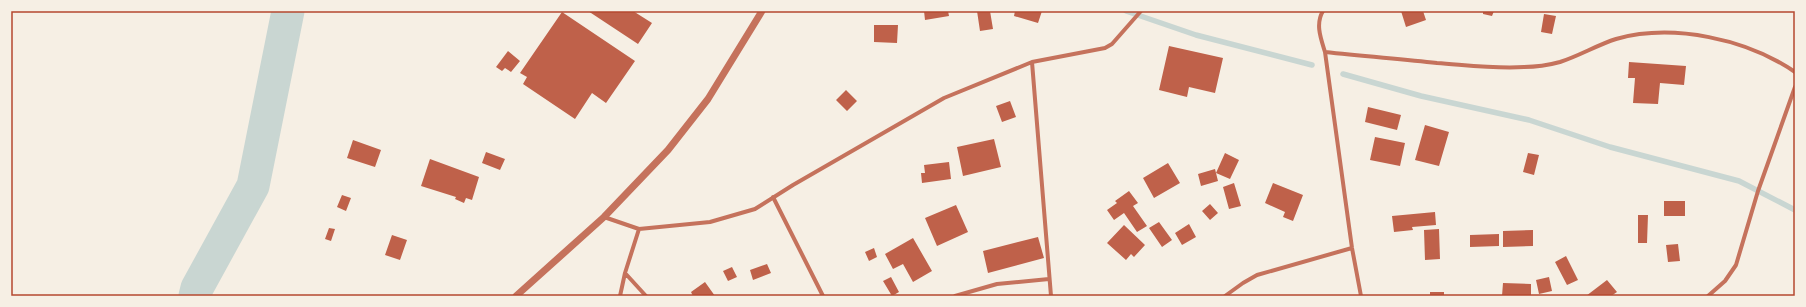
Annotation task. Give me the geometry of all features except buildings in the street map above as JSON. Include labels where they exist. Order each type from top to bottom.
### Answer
[{"type":"street","points":[[516,296],[604,217],[668,150],[708,99],[762,11]]},
{"type":"street","points":[[604,217],[639,229],[710,222],[755,208],[944,98],[1032,62],[1105,48],[1112,44],[1141,11]]},
{"type":"street","points":[[1323,11],[1320,16],[1318,31],[1325,52],[1352,248],[1361,296]]},
{"type":"street","points":[[1325,52],[1493,68],[1526,67],[1559,62],[1616,39],[1647,33],[1681,33],[1747,47],[1778,61],[1795,72]]},
{"type":"street","points":[[1032,62],[1051,296]]},
{"type":"street","points":[[1708,296],[1725,280],[1736,265],[1758,191],[1795,87]]},
{"type":"street","points":[[773,197],[823,296]]},
{"type":"street","points":[[620,296],[625,273],[639,229]]},
{"type":"street","points":[[1225,296],[1242,283],[1257,275],[1352,248]]},
{"type":"street","points":[[625,273],[646,296]]},
{"type":"street","points":[[955,296],[997,284],[1049,279]]},
{"type":"waterway","points":[[195,296],[197,288],[253,186],[288,11]]},
{"type":"waterway","points":[[1126,11],[1196,35],[1312,65]]},
{"type":"waterway","points":[[1343,74],[1421,96],[1529,120],[1610,147],[1739,181],[1795,210]]}]
